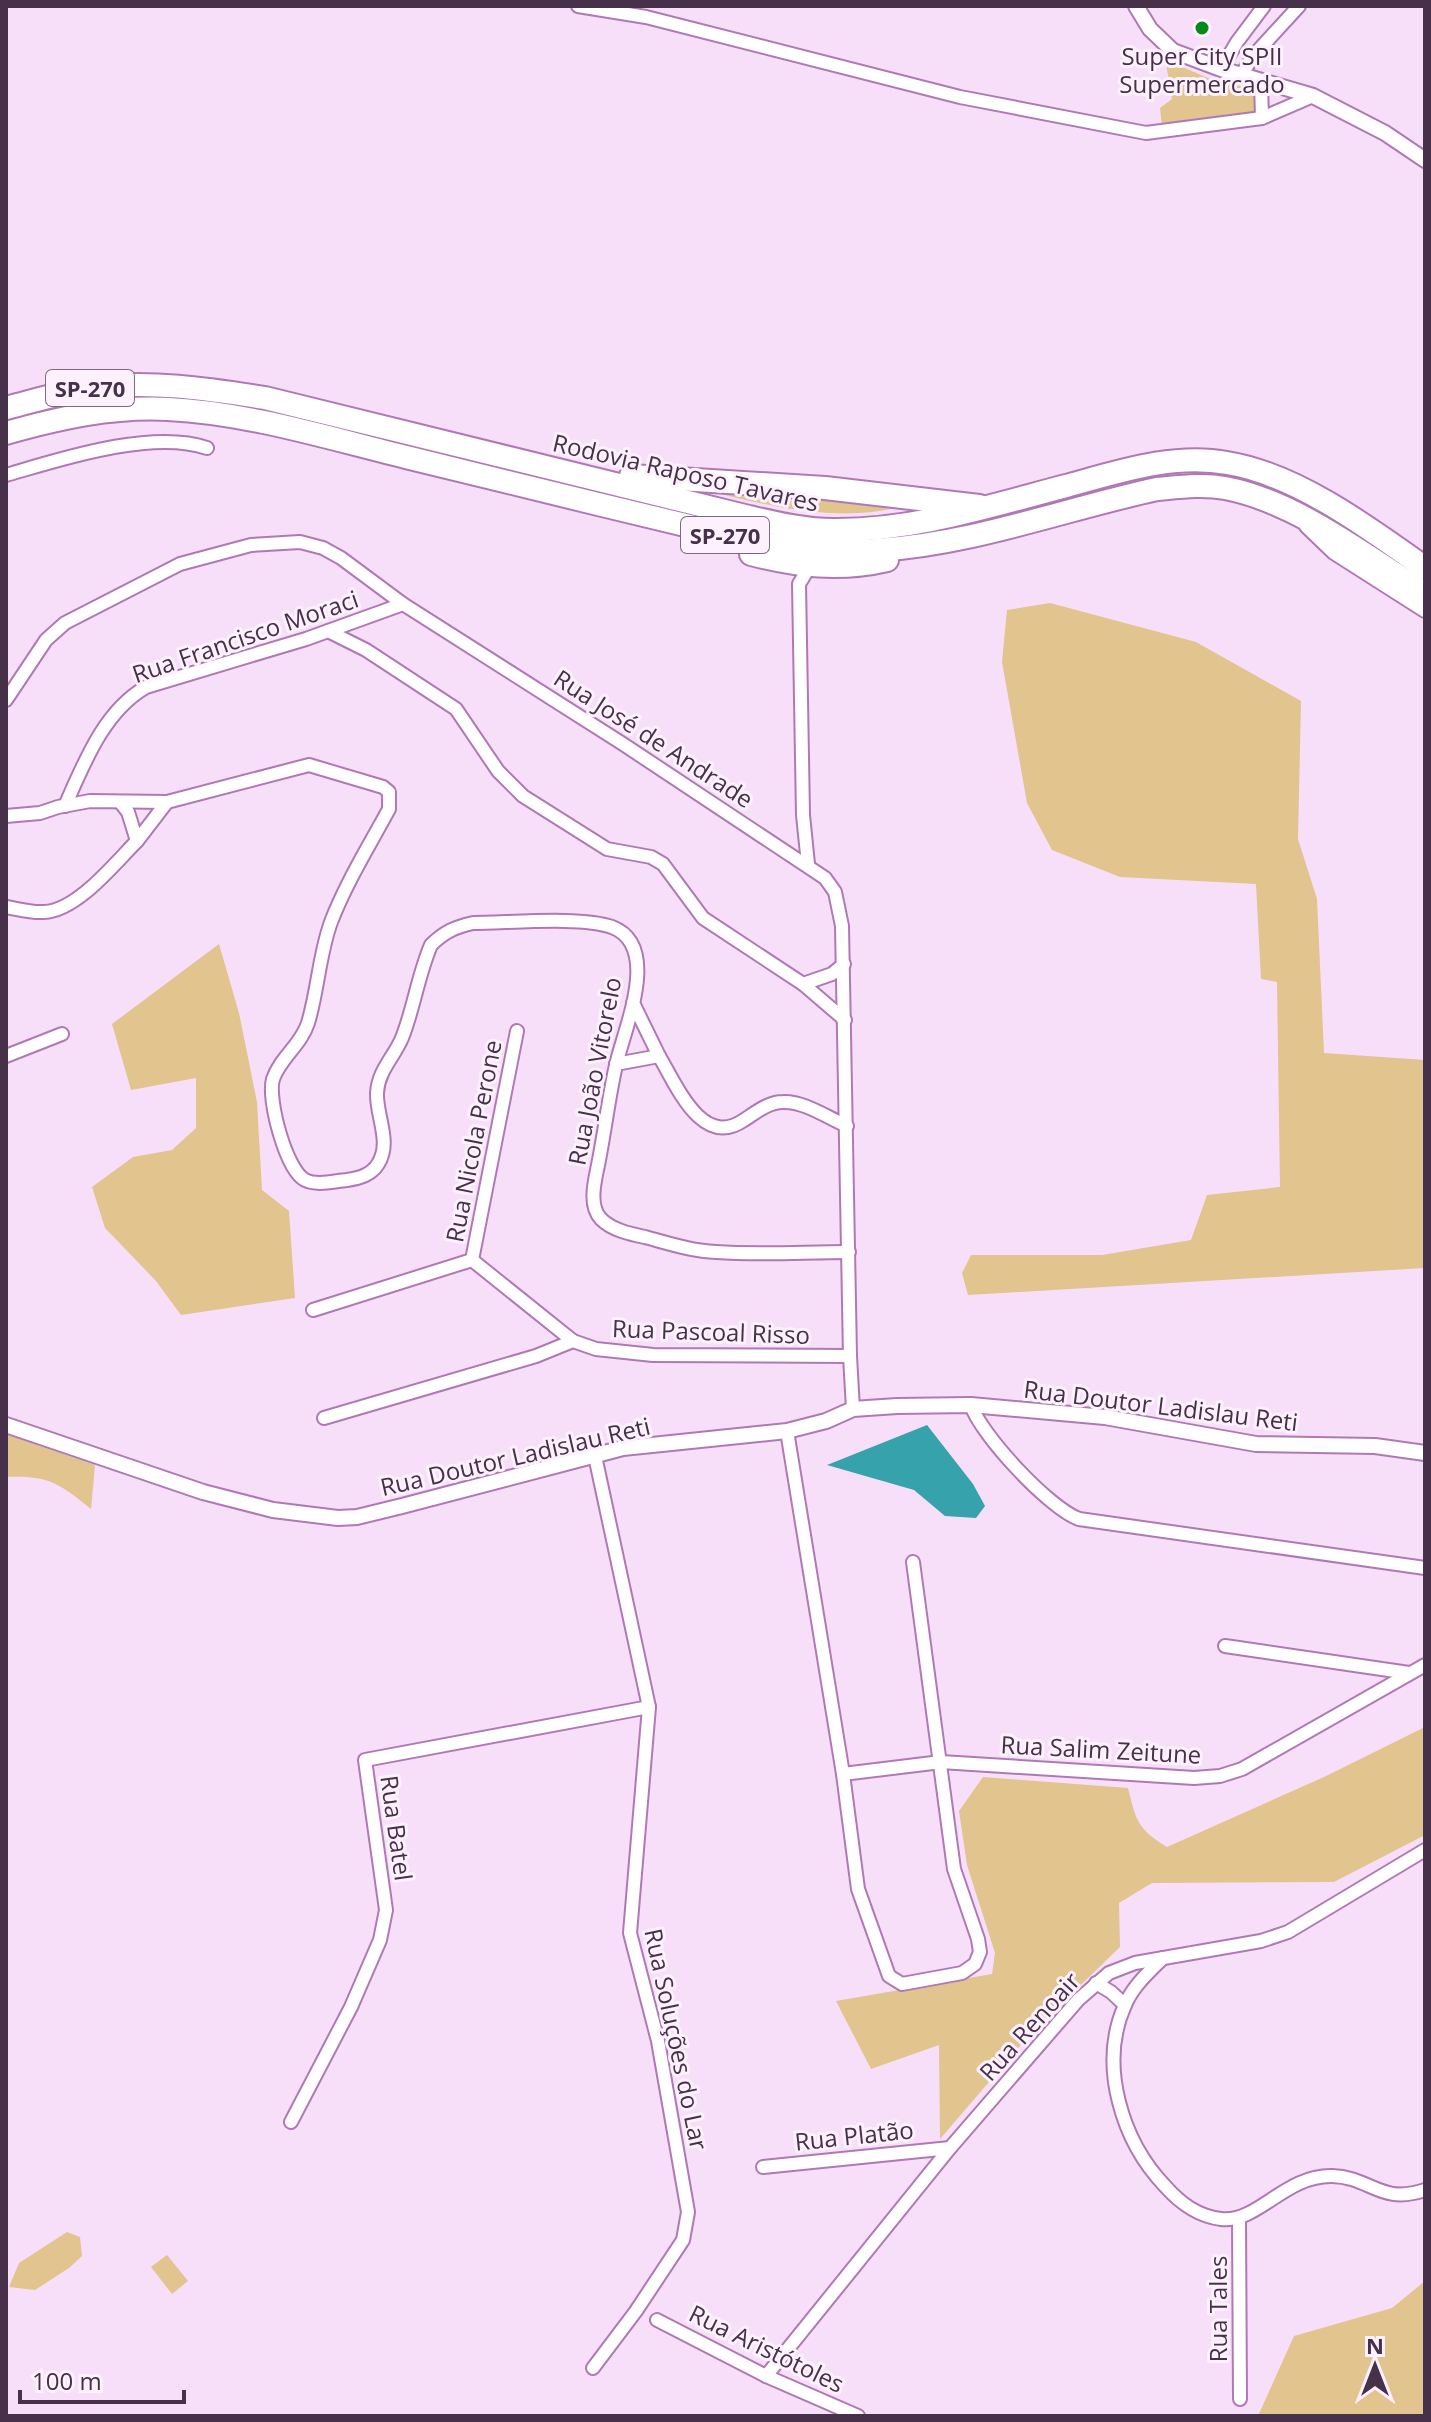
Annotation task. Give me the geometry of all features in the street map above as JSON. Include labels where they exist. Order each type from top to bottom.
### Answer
[{"type":"highway","name":"Rodovia Raposo Tavares","points":[[6,408],[92,388],[140,385],[216,390],[265,398],[749,517],[830,530],[906,525],[987,508],[1144,465],[1193,460],[1226,462],[1288,482],[1374,532],[1425,568]]},
{"type":"highway","name":"Rodovia Raposo Tavares","points":[[6,433],[77,415],[165,408],[210,412],[756,542],[801,549],[877,550],[963,538],[1157,489],[1188,486],[1223,488],[1259,497],[1293,511],[1425,593]]},
{"type":"highway","points":[[558,470],[825,488],[987,508]]},
{"type":"highway","points":[[610,508],[673,532],[775,560],[805,575],[859,566],[963,538]]},
{"type":"street","points":[[578,6],[646,17],[960,97],[1121,130],[1172,132],[1262,118],[1313,96]]},
{"type":"street","points":[[1136,6],[1150,29],[1173,51],[1221,69],[1313,96],[1385,133],[1425,160]]},
{"type":"street","points":[[1221,69],[1264,6]]},
{"type":"street","points":[[1241,75],[1255,54],[1299,6]]},
{"type":"street","points":[[1261,81],[1262,118]]},
{"type":"street","points":[[6,475],[150,442],[175,441],[207,448]]},
{"type":"street","points":[[1293,511],[1334,552],[1425,610]]},
{"type":"street","name":"Rua José de Andrade","points":[[6,700],[46,640],[65,623],[180,564],[251,545],[300,542],[323,548],[341,558],[403,604],[808,864],[825,878],[835,892],[842,926],[853,1409]]},
{"type":"street","points":[[805,575],[802,792],[808,864]]},
{"type":"street","name":"Rua Francisco Moraci","points":[[65,806],[87,757],[118,708],[132,695],[165,681],[328,631],[403,604]]},
{"type":"street","points":[[328,631],[366,650],[456,709],[498,771],[523,796],[598,845],[651,857],[663,864],[703,918],[803,984],[845,1020]]},
{"type":"street","name":"Rua João Vitorelo","points":[[167,802],[309,765],[383,787],[389,792],[389,809],[330,924],[308,1025],[300,1041],[278,1067],[273,1080],[273,1103],[289,1161],[296,1173],[307,1181],[319,1183],[358,1179],[371,1173],[378,1164],[384,1142],[377,1101],[381,1074],[404,1035],[431,945],[441,935],[455,927],[473,923],[586,922],[613,927],[631,941],[635,951],[633,1003],[616,1064],[594,1193],[598,1215],[604,1222],[622,1231],[688,1249],[714,1252],[849,1252]]},
{"type":"street","points":[[6,816],[40,813],[90,801],[167,802]]},
{"type":"street","points":[[6,907],[44,912],[60,909],[84,893],[137,841],[167,802]]},
{"type":"street","points":[[121,803],[128,812],[137,841]]},
{"type":"street","points":[[803,984],[832,974],[844,964]]},
{"type":"street","points":[[633,1003],[659,1056],[706,1126],[730,1129],[756,1112],[784,1101],[799,1104],[847,1126]]},
{"type":"street","name":"Rua Nicola Perone","points":[[472,1260],[517,1031]]},
{"type":"street","points":[[6,1056],[62,1034]]},
{"type":"street","points":[[616,1064],[659,1056]]},
{"type":"street","points":[[313,1310],[472,1260]]},
{"type":"street","name":"Rua Pascoal Risso","points":[[472,1260],[573,1341],[596,1349],[637,1354],[850,1356]]},
{"type":"street","points":[[324,1418],[536,1356],[573,1341]]},
{"type":"street","points":[[971,1405],[984,1431],[1038,1489],[1068,1515],[1079,1519],[1425,1568]]},
{"type":"street","name":"Rua Doutor Ladislau Reti","points":[[6,1425],[203,1492],[273,1510],[338,1518],[357,1517],[649,1444],[787,1431],[826,1421],[853,1409],[971,1405],[1105,1417],[1256,1444],[1375,1446],[1425,1453]]},
{"type":"street","points":[[787,1431],[843,1774],[858,1889],[889,1976],[902,1984],[962,1973],[975,1964],[980,1952],[954,1869],[913,1562]]},
{"type":"street","name":"Rua Soluções do Lar","points":[[593,2368],[683,2240],[688,2212],[658,2041],[630,1933],[649,1707],[595,1456]]},
{"type":"street","points":[[1225,1646],[1409,1673]]},
{"type":"street","name":"Rua Salim Zeitune","points":[[843,1774],[941,1762],[1194,1778],[1220,1776],[1242,1769],[1425,1665]]},
{"type":"street","name":"Rua Batel","points":[[291,2122],[351,2007],[384,1926],[386,1910],[365,1760],[649,1707]]},
{"type":"street","name":"Rua Renoair","points":[[766,2376],[950,2148],[1096,1983],[1109,1973],[1135,1963],[1261,1941],[1288,1932],[1425,1850]]},
{"type":"street","points":[[1163,1958],[1140,1982],[1125,2005],[1115,2048],[1114,2074],[1125,2121],[1139,2153],[1178,2200],[1208,2217],[1239,2219],[1286,2188],[1308,2178],[1334,2176],[1358,2182],[1381,2193],[1406,2196],[1425,2190]]},
{"type":"street","points":[[1096,1983],[1125,2005]]},
{"type":"street","name":"Rua Platão","points":[[763,2167],[950,2148]]},
{"type":"street","name":"Rua Tales","points":[[1239,2219],[1240,2399]]},
{"type":"street","name":"Rua Aristótoles","points":[[657,2320],[766,2376],[858,2416]]},
{"type":"shaded area","points":[[1166,63],[1256,90],[1260,95],[1254,114],[1162,126],[1160,108],[1172,99]]},
{"type":"shaded area","points":[[682,485],[903,506],[848,513],[820,512],[764,504]]},
{"type":"shaded area","points":[[1050,603],[1196,642],[1301,701],[1298,839],[1317,899],[1324,1053],[1425,1060],[1425,1268],[968,1295],[962,1273],[971,1255],[1102,1255],[1191,1240],[1207,1195],[1280,1187],[1277,982],[1261,979],[1256,884],[1120,877],[1052,850],[1027,803],[1002,662],[1007,610]]},
{"type":"shaded area","points":[[219,944],[239,1013],[257,1102],[262,1190],[289,1211],[295,1298],[181,1315],[156,1281],[105,1228],[92,1187],[133,1157],[172,1150],[196,1128],[196,1078],[131,1090],[112,1024]]},
{"type":"shaded area","points":[[6,1434],[95,1465],[91,1509],[52,1482],[6,1477]]},
{"type":"shaded area","points":[[1425,1727],[1425,1835],[1334,1882],[1152,1883],[1119,1903],[1120,1947],[1032,2032],[940,2139],[939,2045],[871,2069],[836,2001],[992,1974],[995,1953],[967,1865],[959,1811],[983,1777],[1128,1788],[1139,1823],[1149,1835],[1167,1847],[1324,1777]]},
{"type":"shaded area","points":[[67,2232],[80,2237],[82,2256],[35,2290],[9,2287],[19,2263]]},
{"type":"shaded area","points":[[167,2255],[188,2281],[172,2294],[151,2267]]},
{"type":"shaded area","points":[[1425,2281],[1425,2416],[1258,2416],[1294,2336],[1392,2308]]},
{"type":"water","points":[[927,1425],[973,1484],[985,1506],[976,1518],[945,1516],[914,1490],[827,1465]]},
{"type":"place","name":"Super City SPII Supermercado","points":[[1202,28]]}]
